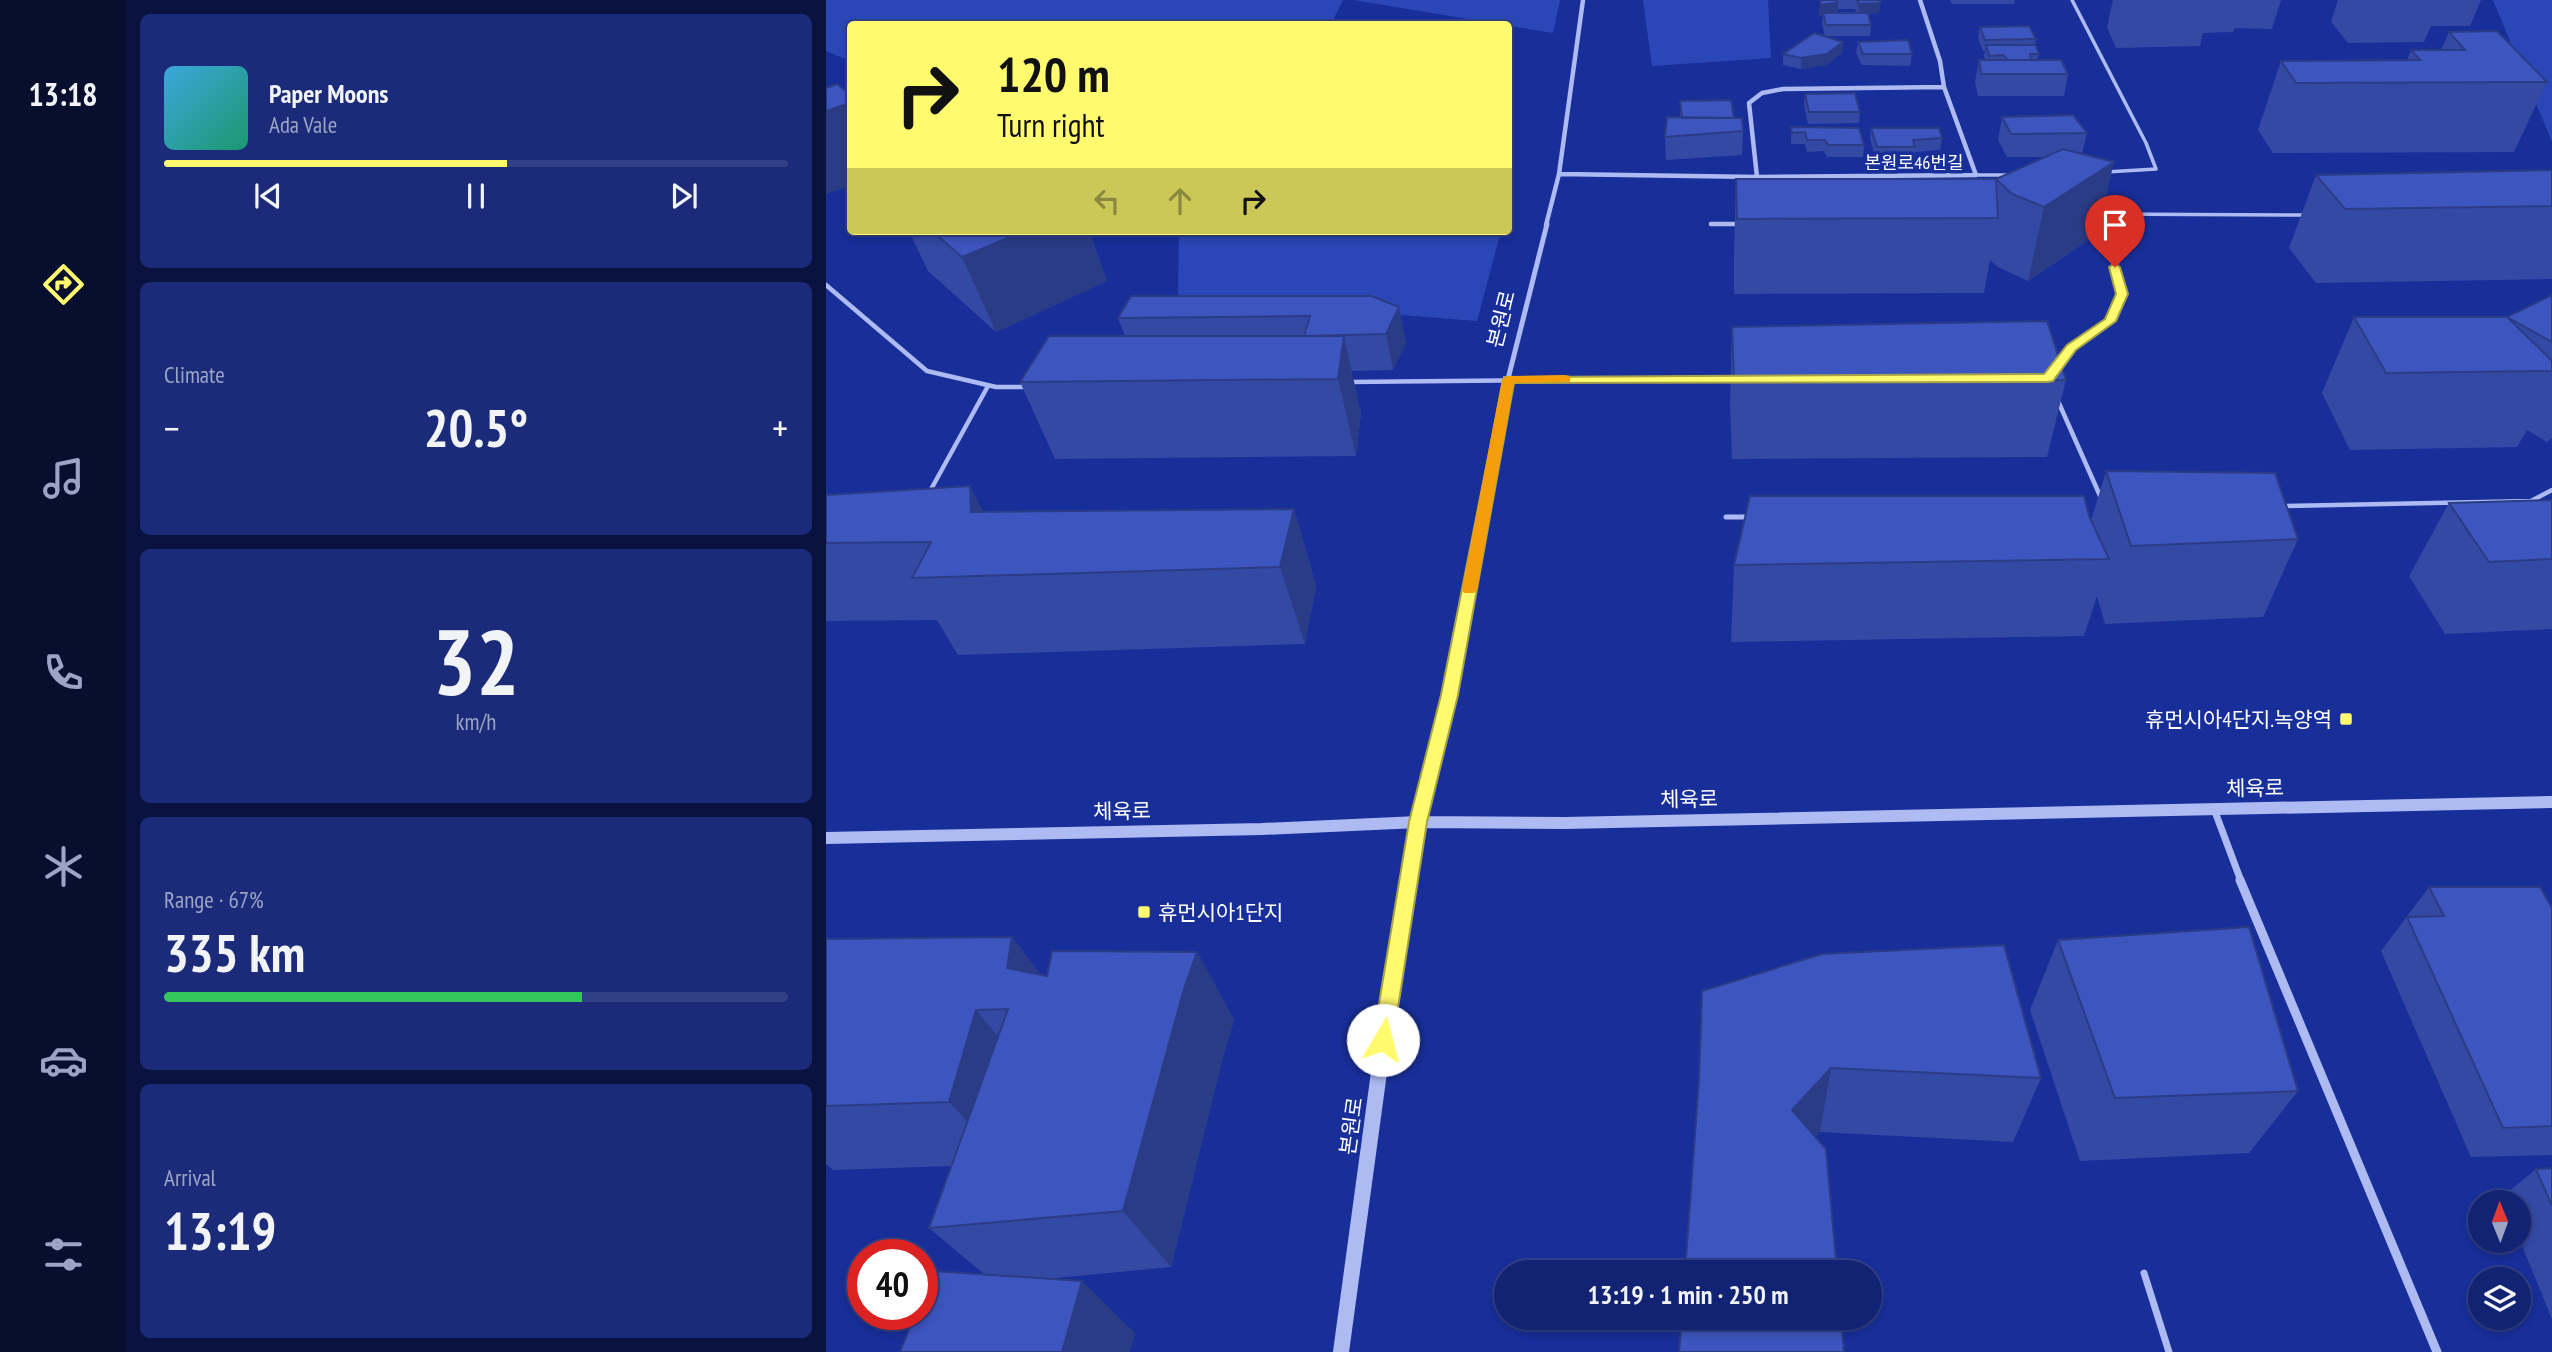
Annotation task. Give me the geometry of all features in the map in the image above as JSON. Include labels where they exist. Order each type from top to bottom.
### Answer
[{"type":"street","name":"본원로","points":[[1341,1352],[1394,962],[1418,822],[1450,695],[1508,379],[1559,174],[1583,0]]},
{"type":"street","name":"본원로46번길","points":[[1559,174],[1757,177],[1976,175],[1944,87],[1940,61],[1920,0]]},
{"type":"street","points":[[1757,177],[1749,103],[1762,93],[1783,89],[1944,87]]},
{"type":"street","name":"체육로","points":[[826,838],[1262,829],[1418,822],[1565,823],[2552,802]]},
{"type":"street","points":[[2214,810],[2256,921],[2437,1352]]},
{"type":"lane","points":[[2072,0],[2146,143],[2156,169],[2098,173]]},
{"type":"lane","points":[[1976,175],[2018,174]]},
{"type":"lane","points":[[2086,214],[2307,215]]},
{"type":"lane","points":[[2056,368],[2071,348],[2110,321],[2122,294],[2100,214]]},
{"type":"lane","points":[[1711,224],[1750,224]]},
{"type":"lane","points":[[826,285],[927,371],[988,386],[1038,387]]},
{"type":"lane","points":[[1342,382],[1743,378]]},
{"type":"lane","points":[[928,495],[988,386]]},
{"type":"lane","points":[[2053,391],[2103,505]]},
{"type":"lane","points":[[2273,506],[2531,501],[2552,490]]},
{"type":"lane","points":[[1726,517],[1753,517]]},
{"type":"lane","points":[[2144,1273],[2169,1352]]},
{"type":"shaded area","points":[[826,0],[1343,0],[1332,21],[847,21],[847,60],[826,51]]},
{"type":"shaded area","points":[[1353,0],[1560,0],[1553,33],[1512,26],[1512,21],[1480,21]]},
{"type":"shaded area","points":[[1643,0],[1768,0],[1771,58],[1652,66]]},
{"type":"shaded area","points":[[2493,0],[2552,0],[2552,142]]},
{"type":"shaded area","points":[[1179,235],[1500,235],[1477,321],[1178,297]]},
{"type":"building","points":[[1821,0],[1837,0],[1836,3],[1820,5]]},
{"type":"building","points":[[1857,0],[1880,0],[1880,3],[1859,4]]},
{"type":"building","points":[[1823,13],[1868,13],[1871,25],[1826,25]]},
{"type":"building","points":[[2029,26],[2036,39],[1985,40],[1980,27]]},
{"type":"building","points":[[2497,31],[2547,82],[2296,83],[2281,61],[2420,60],[2411,50],[2465,50],[2449,32]]},
{"type":"building","points":[[1814,33],[1843,42],[1827,54],[1801,58],[1783,54]]},
{"type":"building","points":[[1908,40],[1912,54],[1863,54],[1858,42]]},
{"type":"building","points":[[1986,45],[2036,45],[2039,54],[2030,54],[2031,60],[2008,60],[2003,55],[1989,56]]},
{"type":"building","points":[[1979,60],[2061,60],[2068,74],[1981,74]]},
{"type":"building","points":[[837,84],[847,92],[847,104],[826,111],[826,88]]},
{"type":"building","points":[[1855,93],[1860,112],[1809,112],[1805,94]]},
{"type":"building","points":[[1731,100],[1734,118],[1682,118],[1680,101]]},
{"type":"building","points":[[2073,115],[2087,133],[2011,134],[2002,117]]},
{"type":"building","points":[[1667,117],[1742,118],[1743,131],[1665,137]]},
{"type":"building","points":[[1791,127],[1859,128],[1864,145],[1828,145],[1825,140],[1807,140],[1805,132],[1792,133]]},
{"type":"building","points":[[1871,128],[1939,128],[1942,138],[1913,140],[1915,147],[1877,147]]},
{"type":"building","points":[[2063,149],[2114,162],[2044,207],[2012,194],[1996,179]]},
{"type":"building","points":[[2552,170],[2552,206],[2345,209],[2316,175]]},
{"type":"building","points":[[1736,179],[1996,179],[1998,218],[1737,219]]},
{"type":"building","points":[[937,235],[1014,235],[962,257]]},
{"type":"building","points":[[2552,295],[2552,342],[2507,317]]},
{"type":"building","points":[[1131,296],[1372,296],[1399,307],[1386,334],[1304,336],[1310,316],[1118,318]]},
{"type":"building","points":[[2354,317],[2507,317],[2552,361],[2552,371],[2386,373]]},
{"type":"building","points":[[2047,321],[2066,380],[1734,382],[1732,327]]},
{"type":"building","points":[[1049,336],[1344,336],[1338,379],[1020,382]]},
{"type":"building","points":[[2106,471],[2275,473],[2298,539],[2131,546]]},
{"type":"building","points":[[970,486],[971,512],[1294,509],[1280,567],[912,578],[931,542],[826,543],[826,495]]},
{"type":"building","points":[[1750,496],[2084,496],[2089,516],[2109,559],[1734,565]]},
{"type":"building","points":[[2552,500],[2552,559],[2489,562],[2449,503]]},
{"type":"building","points":[[2429,887],[2540,887],[2552,908],[2552,1126],[2503,1128],[2407,917],[2444,916]]},
{"type":"building","points":[[2249,927],[2298,1091],[2115,1098],[2058,940]]},
{"type":"building","points":[[1012,937],[1007,968],[1047,976],[1052,951],[1197,952],[1184,989],[1123,1211],[929,1228],[1008,1009],[976,1010],[949,1102],[826,1106],[826,939]]},
{"type":"building","points":[[2004,945],[2041,1078],[1831,1068],[1792,1110],[1826,1149],[1836,1260],[1686,1260],[1699,1079],[1702,991],[1822,954]]},
{"type":"building","points":[[2552,1168],[2552,1206],[2536,1169]]},
{"type":"building","points":[[938,1271],[1082,1281],[1062,1352],[900,1352],[909,1330],[938,1330]]},
{"type":"building","points":[[1681,1330],[1842,1330],[1844,1352],[1679,1352]]},
{"type":"slow traffic","points":[[1469,590],[1508,379],[1565,379]]},
{"type":"place","name":"휴먼시아4단지.녹양역","points":[[2346,719]]},
{"type":"place","name":"휴먼시아1단지","points":[[1144,912]]},
{"type":"route","points":[[1383,1040],[1418,822],[1450,695],[1508,379],[2048,378],[2071,348],[2110,321],[2122,294],[2115,267]]}]
